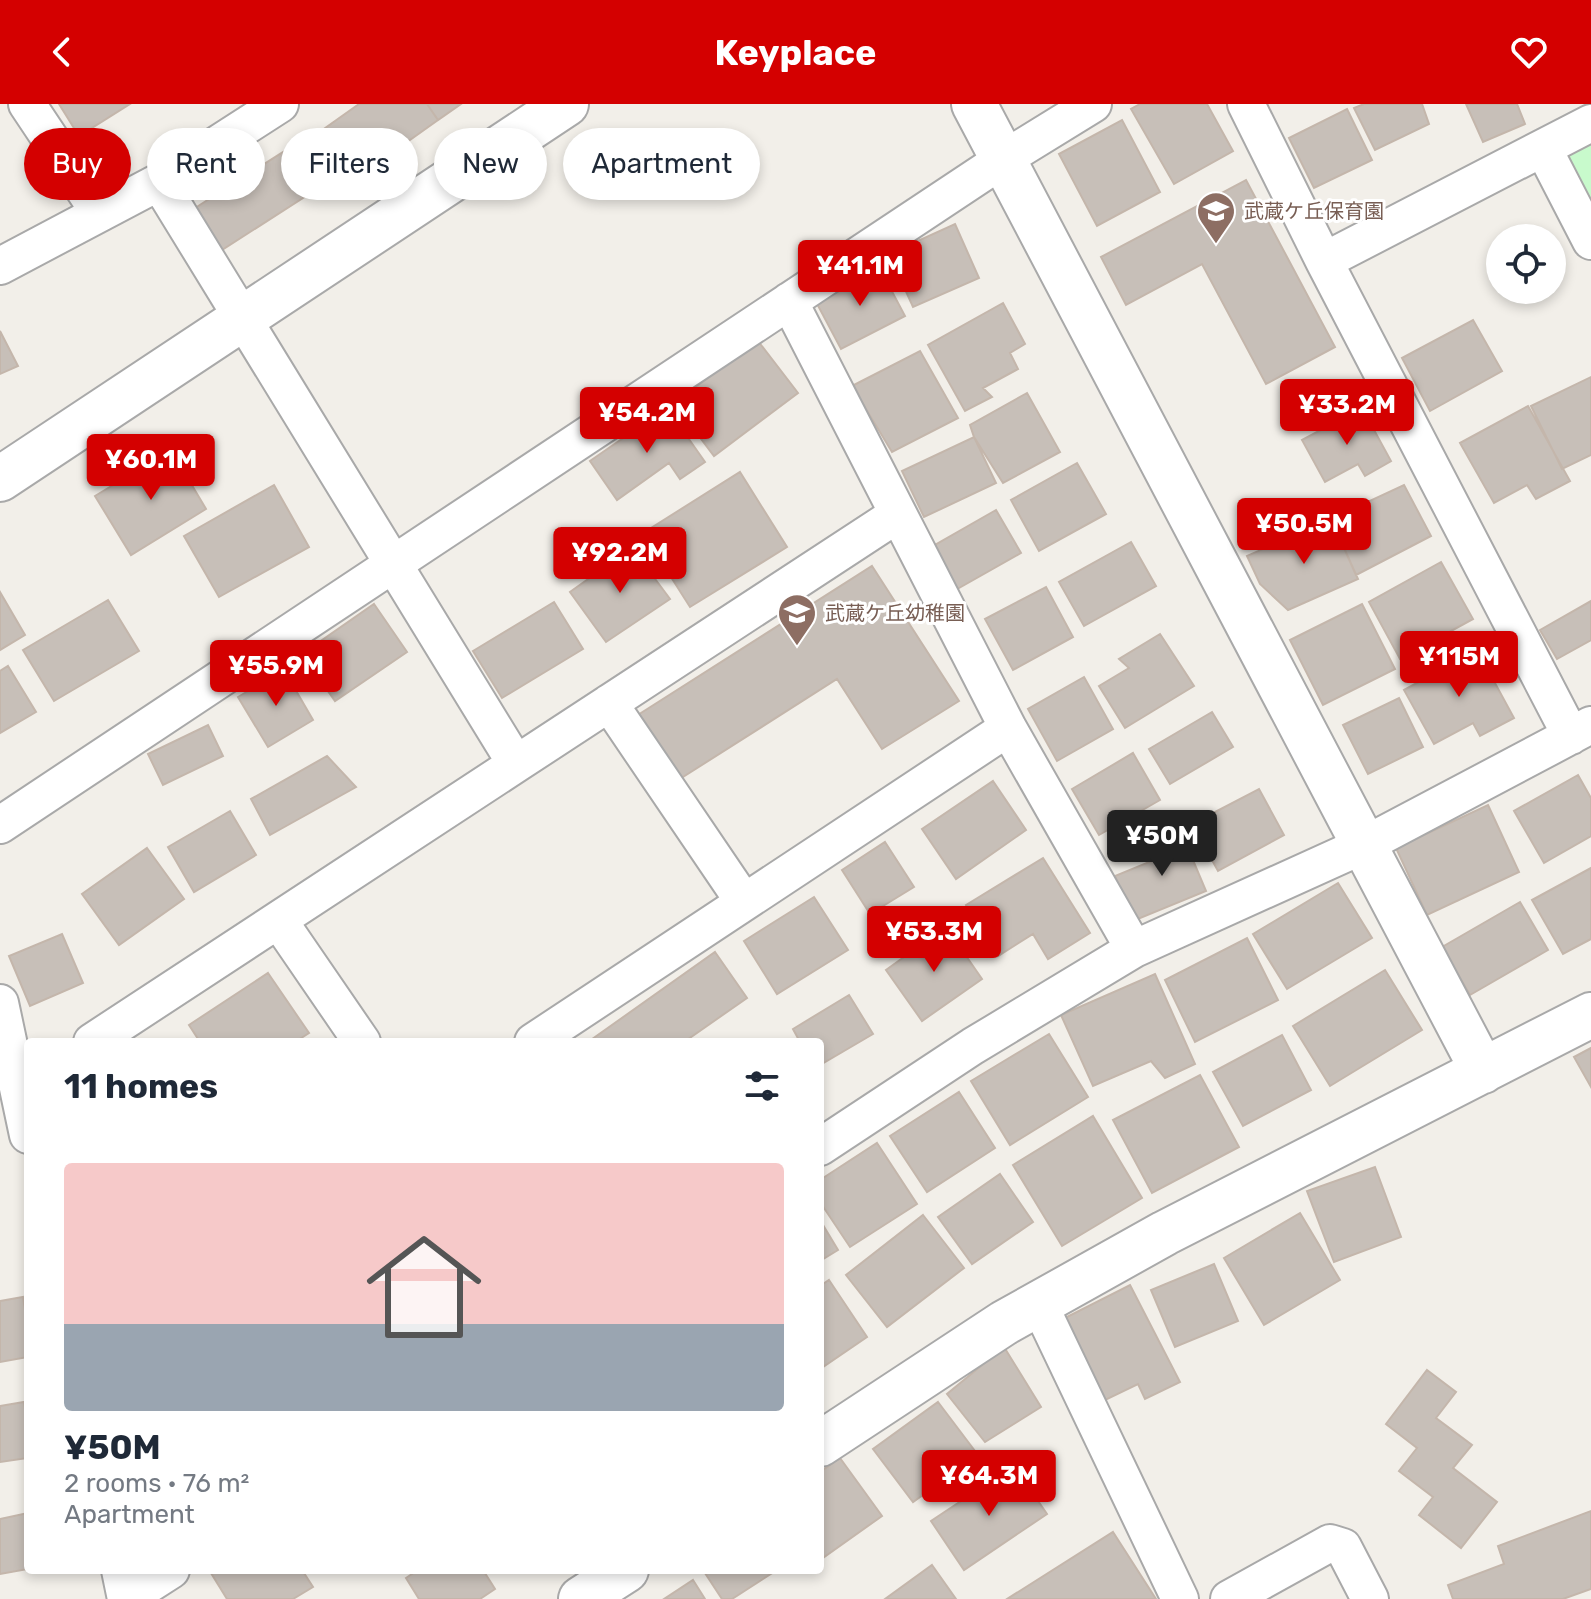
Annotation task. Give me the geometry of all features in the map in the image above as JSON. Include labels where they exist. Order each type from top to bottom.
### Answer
[{"type":"street","points":[[27,104],[99,212]]},
{"type":"street","points":[[243,128],[280,104]]},
{"type":"street","points":[[0,479],[566,104]]},
{"type":"street","points":[[974,104],[1483,1071]]},
{"type":"street","points":[[0,825],[1002,160],[1093,104]]},
{"type":"street","points":[[824,1144],[973,1046],[1134,949],[1366,844],[1581,730],[1324,261],[1246,104]]},
{"type":"street","points":[[1324,261],[1591,123]]},
{"type":"street","points":[[1543,148],[1591,241]]},
{"type":"street","points":[[0,266],[147,188]]},
{"type":"street","points":[[170,200],[516,764]]},
{"type":"street","points":[[789,301],[1008,728],[1134,949]]},
{"type":"street","points":[[98,1038],[898,514]]},
{"type":"street","points":[[609,703],[744,902]]},
{"type":"street","points":[[551,1037],[744,902],[1008,728]]},
{"type":"street","points":[[279,921],[359,1038]]},
{"type":"street","points":[[0,1003],[23,1087]]},
{"type":"street","points":[[824,1438],[1004,1323],[1178,1226],[1591,1015]]},
{"type":"street","points":[[1039,1304],[1180,1599]]},
{"type":"street","points":[[1229,1599],[1330,1543],[1343,1547],[1370,1599]]},
{"type":"street","points":[[121,1574],[126,1599],[165,1574]]},
{"type":"street","points":[[581,1599],[620,1574]]},
{"type":"green space","points":[[1591,123],[1591,241],[1543,148]]},
{"type":"building","points":[[59,104],[130,104],[92,128],[74,128]]},
{"type":"building","points":[[359,104],[427,104],[438,120],[418,134],[418,128],[325,128]]},
{"type":"building","points":[[427,104],[461,104],[438,120]]},
{"type":"building","points":[[1140,104],[1207,104],[1233,151],[1174,184],[1131,109]]},
{"type":"building","points":[[1364,104],[1422,104],[1429,124],[1375,150],[1354,108]]},
{"type":"building","points":[[1466,104],[1517,104],[1525,124],[1483,142]]},
{"type":"building","points":[[1347,109],[1372,160],[1314,188],[1289,138]]},
{"type":"building","points":[[1122,120],[1160,192],[1097,226],[1059,154]]},
{"type":"building","points":[[281,153],[281,200],[300,200],[208,259],[181,217],[208,200],[265,200],[265,164]]},
{"type":"building","points":[[1246,180],[1335,347],[1266,384],[1202,264],[1126,305],[1101,257]]},
{"type":"building","points":[[955,224],[979,278],[913,307],[889,254]]},
{"type":"building","points":[[879,267],[905,316],[841,349],[815,300]]},
{"type":"building","points":[[1003,303],[1025,344],[1010,353],[1018,369],[983,388],[992,397],[965,411],[928,345]]},
{"type":"building","points":[[1473,320],[1502,371],[1430,411],[1402,358]]},
{"type":"building","points":[[0,331],[18,366],[0,374]]},
{"type":"building","points":[[758,341],[798,393],[714,456],[674,403]]},
{"type":"building","points":[[920,351],[958,418],[892,452],[852,386]]},
{"type":"building","points":[[1591,377],[1591,455],[1562,469],[1531,406]]},
{"type":"building","points":[[1027,393],[1060,452],[1003,483],[974,437],[970,425]]},
{"type":"building","points":[[1528,406],[1570,481],[1536,499],[1527,485],[1494,503],[1460,443]]},
{"type":"building","points":[[667,408],[705,462],[680,479],[669,463],[617,500],[590,461]]},
{"type":"building","points":[[1362,408],[1391,461],[1365,476],[1358,464],[1325,482],[1302,440]]},
{"type":"building","points":[[974,437],[996,483],[924,517],[902,471]]},
{"type":"building","points":[[171,450],[206,509],[131,555],[95,496]]},
{"type":"building","points":[[1077,463],[1106,514],[1039,551],[1011,500]]},
{"type":"building","points":[[740,472],[787,547],[690,607],[643,533]]},
{"type":"building","points":[[274,485],[309,547],[219,597],[184,536]]},
{"type":"building","points":[[1404,485],[1431,536],[1356,575],[1331,519]]},
{"type":"building","points":[[996,510],[1021,553],[952,592],[928,549]]},
{"type":"building","points":[[1331,519],[1358,579],[1288,610],[1260,584],[1247,556]]},
{"type":"building","points":[[1131,542],[1156,586],[1084,626],[1059,582]]},
{"type":"building","points":[[632,548],[670,599],[606,642],[570,592]]},
{"type":"building","points":[[1441,562],[1473,619],[1400,659],[1369,602]]},
{"type":"building","points":[[872,566],[959,701],[882,749],[837,679],[672,784],[630,720]]},
{"type":"building","points":[[1046,587],[1073,637],[1013,670],[985,619]]},
{"type":"building","points":[[0,592],[25,635],[0,650]]},
{"type":"building","points":[[108,600],[139,651],[54,701],[23,650]]},
{"type":"building","points":[[1591,601],[1591,640],[1557,659],[1540,630]]},
{"type":"building","points":[[554,602],[583,649],[502,698],[473,651]]},
{"type":"building","points":[[374,604],[407,652],[335,701],[302,654]]},
{"type":"building","points":[[1362,604],[1395,669],[1323,705],[1290,640]]},
{"type":"building","points":[[1160,634],[1194,686],[1125,728],[1099,686],[1129,668],[1119,659]]},
{"type":"building","points":[[1477,650],[1514,718],[1480,736],[1473,723],[1434,744],[1404,690]]},
{"type":"building","points":[[8,666],[36,712],[0,733],[0,671]]},
{"type":"building","points":[[284,670],[313,720],[268,747],[238,697]]},
{"type":"building","points":[[1084,677],[1113,729],[1057,761],[1028,709]]},
{"type":"building","points":[[1399,698],[1423,747],[1368,774],[1343,725]]},
{"type":"building","points":[[1212,712],[1233,747],[1170,784],[1149,749]]},
{"type":"building","points":[[208,725],[223,756],[163,785],[148,754]]},
{"type":"building","points":[[1133,753],[1160,800],[1099,835],[1072,789]]},
{"type":"building","points":[[327,756],[356,787],[270,835],[251,799]]},
{"type":"building","points":[[1578,775],[1591,798],[1591,836],[1544,863],[1514,811]]},
{"type":"building","points":[[993,781],[1026,830],[956,879],[922,829]]},
{"type":"building","points":[[1259,789],[1284,835],[1218,871],[1192,824]]},
{"type":"building","points":[[1488,805],[1519,872],[1427,915],[1396,848]]},
{"type":"building","points":[[230,811],[256,855],[194,892],[168,847]]},
{"type":"building","points":[[1179,827],[1206,891],[1133,921],[1115,876],[1164,856],[1156,836]]},
{"type":"building","points":[[885,842],[914,887],[870,914],[842,870]]},
{"type":"building","points":[[147,848],[184,899],[119,945],[82,894]]},
{"type":"building","points":[[1043,858],[1090,933],[1048,959],[1033,934],[998,956],[966,905]]},
{"type":"building","points":[[1591,868],[1591,939],[1563,954],[1532,900]]},
{"type":"building","points":[[1338,883],[1372,938],[1287,989],[1253,934]]},
{"type":"building","points":[[814,897],[848,950],[777,994],[744,941]]},
{"type":"building","points":[[1520,902],[1548,950],[1470,995],[1442,947]]},
{"type":"building","points":[[946,927],[982,979],[922,1021],[886,970]]},
{"type":"building","points":[[62,934],[83,983],[30,1006],[9,956]]},
{"type":"building","points":[[1247,938],[1278,1000],[1195,1042],[1165,980]]},
{"type":"building","points":[[715,952],[747,998],[690,1038],[594,1038]]},
{"type":"building","points":[[1385,970],[1422,1030],[1330,1086],[1293,1026]]},
{"type":"building","points":[[268,973],[309,1033],[301,1038],[197,1038],[189,1025]]},
{"type":"building","points":[[1155,974],[1195,1064],[1165,1078],[1151,1061],[1093,1086],[1061,1015]]},
{"type":"building","points":[[849,995],[873,1034],[824,1063],[824,1038],[798,1038],[793,1029]]},
{"type":"building","points":[[1049,1034],[1088,1097],[1010,1145],[971,1081]]},
{"type":"building","points":[[1282,1035],[1311,1090],[1243,1126],[1213,1072]]},
{"type":"building","points":[[1591,1048],[1591,1087],[1574,1057]]},
{"type":"building","points":[[1200,1075],[1239,1147],[1152,1193],[1113,1120]]},
{"type":"building","points":[[959,1092],[995,1148],[927,1192],[890,1136]]},
{"type":"building","points":[[1093,1116],[1142,1198],[1062,1246],[1013,1165]]},
{"type":"building","points":[[877,1143],[917,1204],[850,1247],[824,1208],[824,1177]]},
{"type":"building","points":[[1375,1167],[1401,1237],[1334,1262],[1307,1191]]},
{"type":"building","points":[[1000,1174],[1033,1222],[972,1264],[938,1217]]},
{"type":"building","points":[[1300,1213],[1340,1280],[1264,1325],[1224,1258]]},
{"type":"building","points":[[923,1215],[964,1268],[887,1327],[846,1275]]},
{"type":"building","points":[[824,1227],[838,1250],[824,1259]]},
{"type":"building","points":[[1214,1264],[1238,1321],[1175,1347],[1151,1290]]},
{"type":"building","points":[[829,1280],[867,1337],[824,1366],[824,1283]]},
{"type":"building","points":[[1130,1285],[1180,1382],[1145,1399],[1138,1384],[1101,1402],[1059,1321]]},
{"type":"building","points":[[23,1297],[24,1358],[0,1362],[0,1301]]},
{"type":"building","points":[[1004,1347],[1041,1407],[985,1442],[947,1394]]},
{"type":"building","points":[[1427,1370],[1456,1392],[1436,1418],[1472,1445],[1453,1468],[1497,1502],[1461,1548],[1419,1515],[1433,1497],[1399,1471],[1417,1448],[1386,1424]]},
{"type":"building","points":[[24,1402],[24,1459],[0,1462],[0,1406]]},
{"type":"building","points":[[938,1402],[978,1455],[913,1502],[873,1449]]},
{"type":"building","points":[[840,1458],[882,1516],[824,1557],[824,1469]]},
{"type":"building","points":[[1014,1466],[1047,1514],[964,1570],[931,1521]]},
{"type":"building","points":[[1591,1511],[1591,1589],[1563,1599],[1453,1599],[1448,1585],[1504,1564],[1498,1546]]},
{"type":"building","points":[[24,1514],[24,1570],[0,1574],[0,1519]]},
{"type":"building","points":[[1113,1532],[1156,1599],[1007,1599]]},
{"type":"building","points":[[932,1565],[956,1599],[885,1599]]},
{"type":"building","points":[[212,1574],[305,1574],[313,1587],[293,1599],[227,1599]]},
{"type":"building","points":[[412,1574],[486,1574],[495,1589],[480,1599],[419,1599],[406,1578]]},
{"type":"building","points":[[706,1574],[771,1574],[732,1599],[722,1599]]},
{"type":"building","points":[[693,1580],[705,1599],[664,1599]]},
{"type":"place","name":"武蔵ケ丘保育園","points":[[1216,245]]},
{"type":"place","name":"武蔵ケ丘幼稚園","points":[[797,647]]}]
